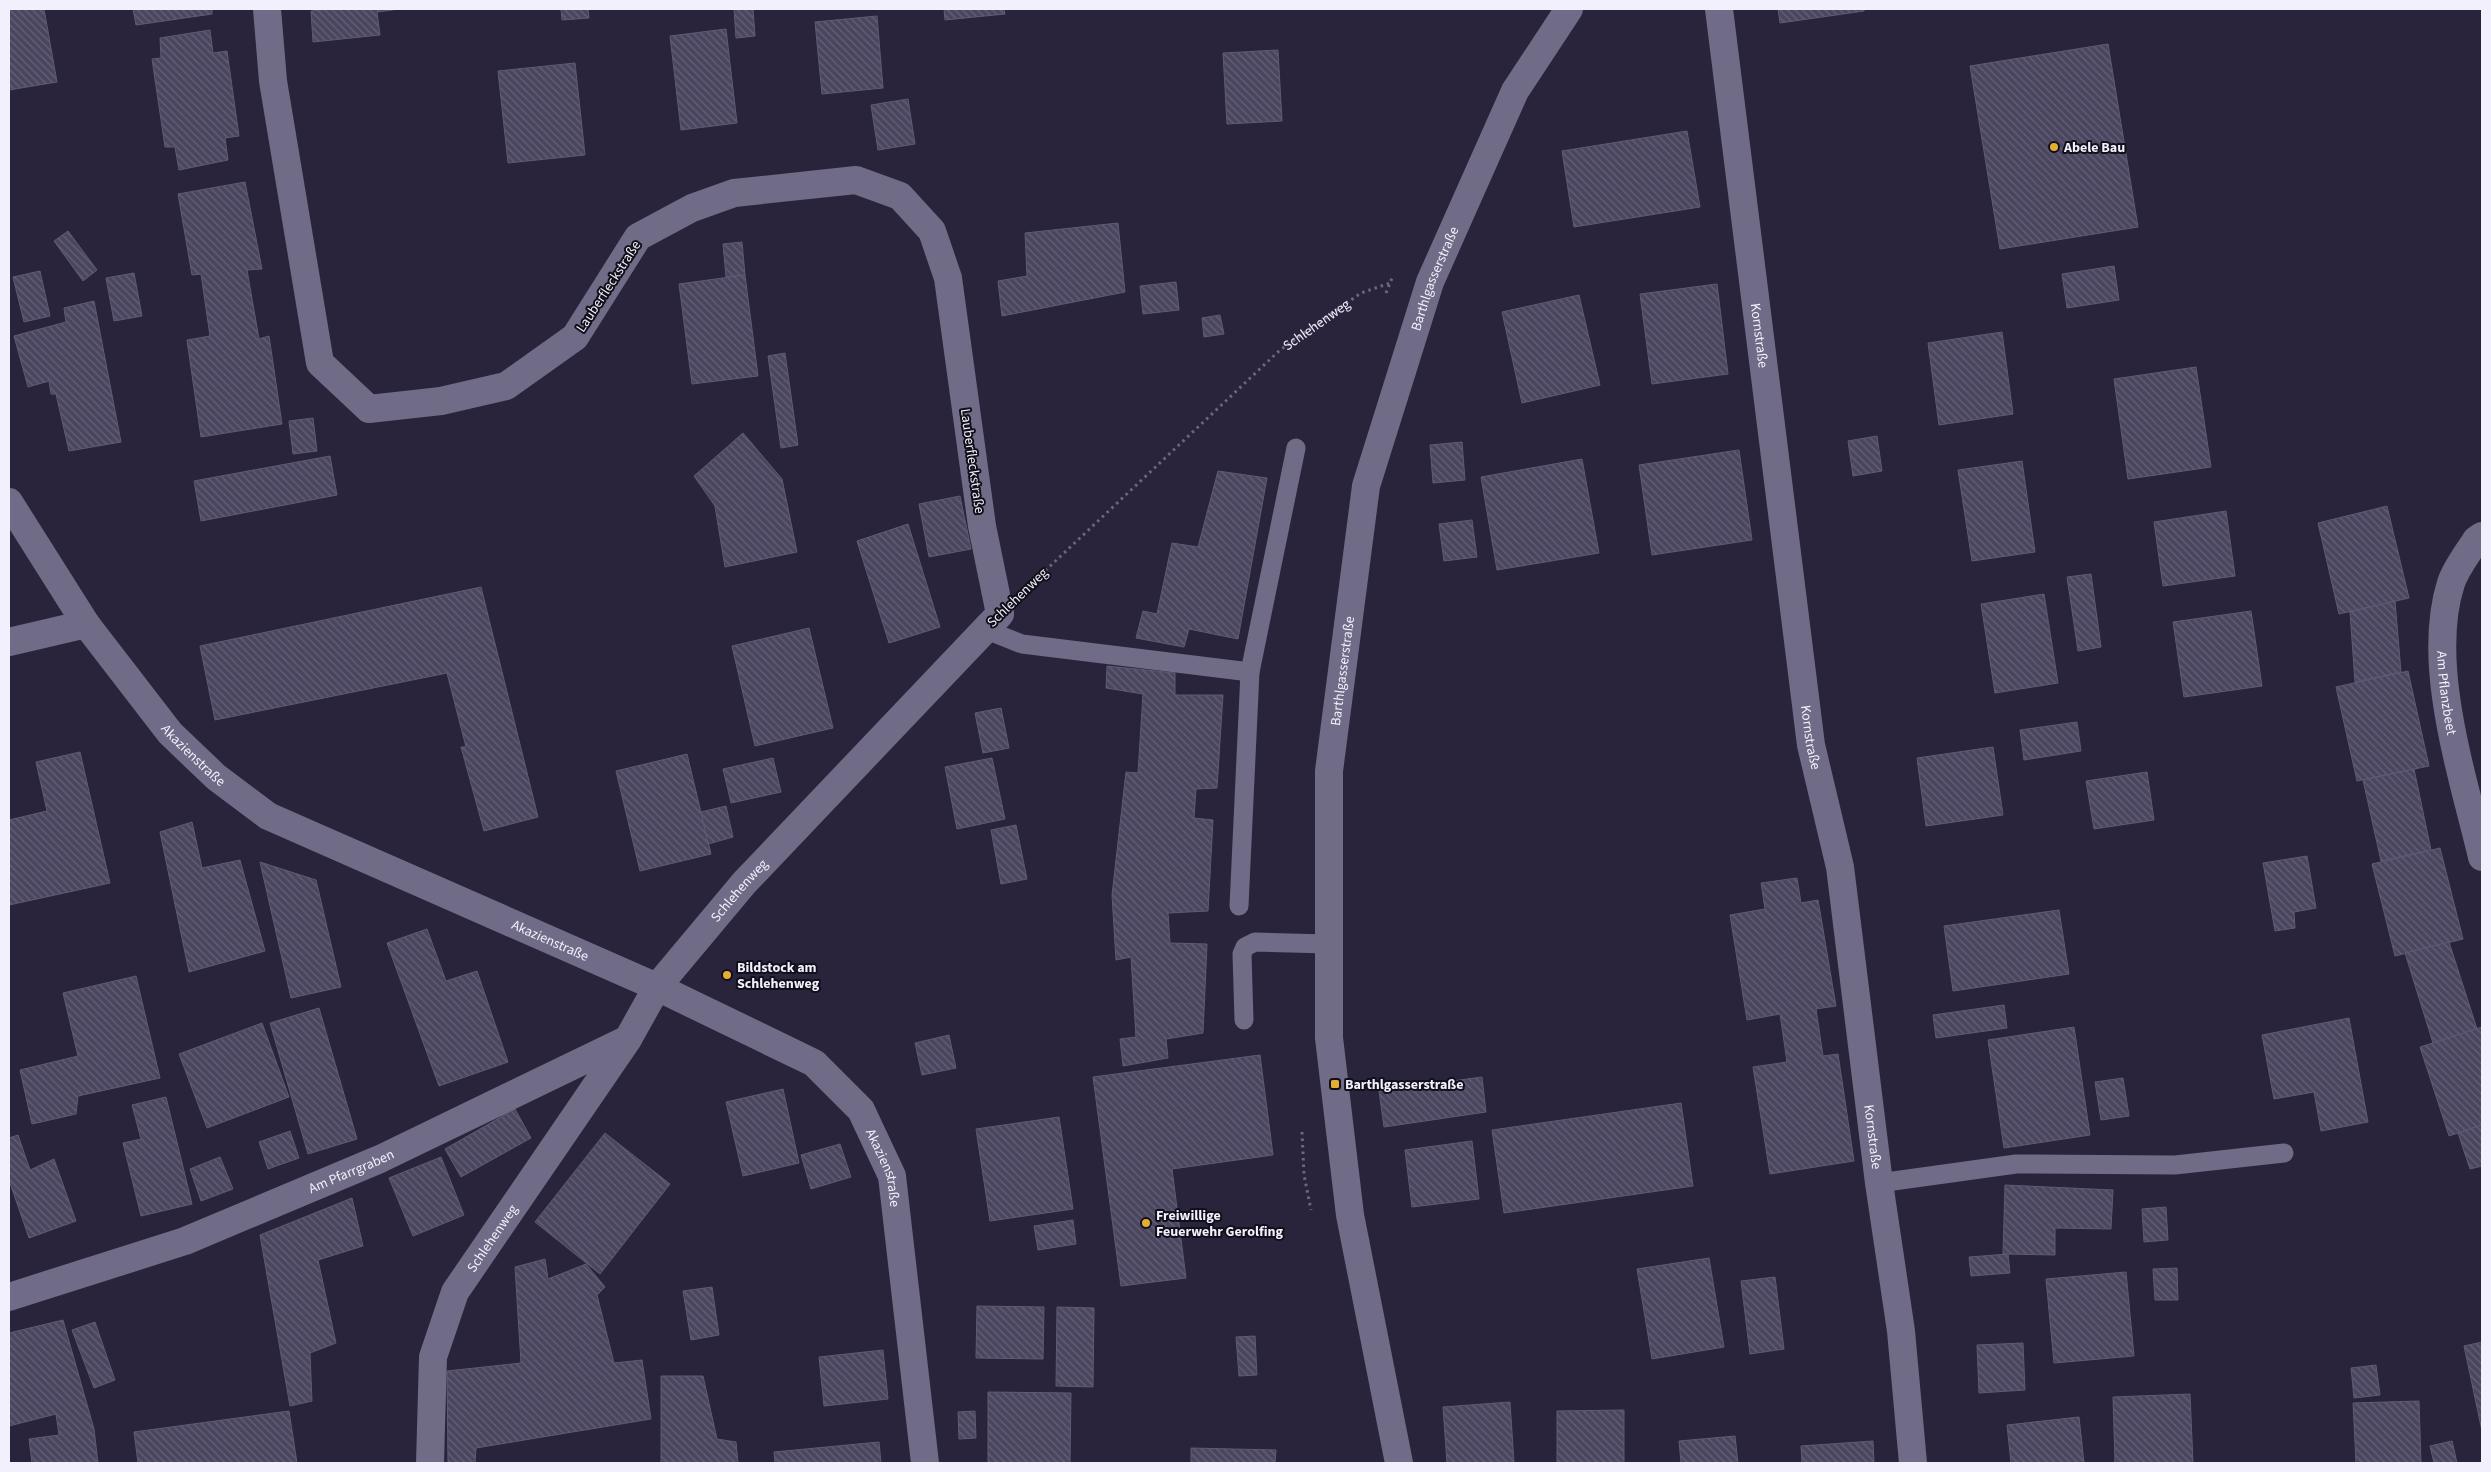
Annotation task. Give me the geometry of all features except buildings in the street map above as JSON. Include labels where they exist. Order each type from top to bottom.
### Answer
[{"type":"street","name":"Lauberfleckstraße","points":[[267,9],[273,81],[320,363],[369,409],[441,401],[506,386],[575,337],[638,237],[692,208],[734,193],[856,180],[900,196],[932,231],[948,278],[982,526],[992,621]]},
{"type":"street","name":"Barthlgasserstraße","points":[[1399,1463],[1350,1216],[1329,1038],[1329,771],[1366,486],[1430,282],[1515,91],[1569,9]]},
{"type":"street","name":"Kornstraße","points":[[1719,9],[1811,745],[1840,867],[1878,1183],[1901,1331],[1913,1463]]},
{"type":"street","name":"Akazienstraße","points":[[9,502],[86,624],[170,733],[216,778],[268,816],[657,987],[814,1063],[861,1110],[892,1176],[925,1463]]},
{"type":"street","name":"Am Pflanzbeet","points":[[2482,536],[2476,540],[2451,582],[2441,638],[2450,719],[2482,857]]},
{"type":"street","name":"Schlehenweg","points":[[657,987],[744,883],[992,621]]},
{"type":"street","points":[[9,642],[86,624]]},
{"type":"street","points":[[628,1039],[657,987]]},
{"type":"street","name":"Schlehenweg","points":[[430,1463],[433,1357],[455,1292],[628,1039]]},
{"type":"street","name":"Am Pfarrgraben","points":[[9,1298],[203,1233],[380,1159],[628,1039]]},
{"type":"lane","points":[[1239,906],[1250,672],[1296,448]]},
{"type":"lane","points":[[992,621],[1022,644],[1250,672]]},
{"type":"lane","points":[[1244,1020],[1242,954],[1245,947],[1255,942],[1329,944]]},
{"type":"lane","points":[[1878,1183],[2016,1164],[2175,1166],[2284,1153]]},
{"type":"path","name":"Schlehenweg","points":[[992,621],[1280,350],[1361,293],[1389,283],[1430,282]]},
{"type":"place","name":"Abele Bau","points":[[2054,147]]},
{"type":"place","name":"Bildstock am Schlehenweg","points":[[727,975]]},
{"type":"place","name":"Barthlgasserstraße","points":[[1335,1084]]},
{"type":"place","name":"Freiwillige Feuerwehr Gerolfing","points":[[1146,1223]]}]
